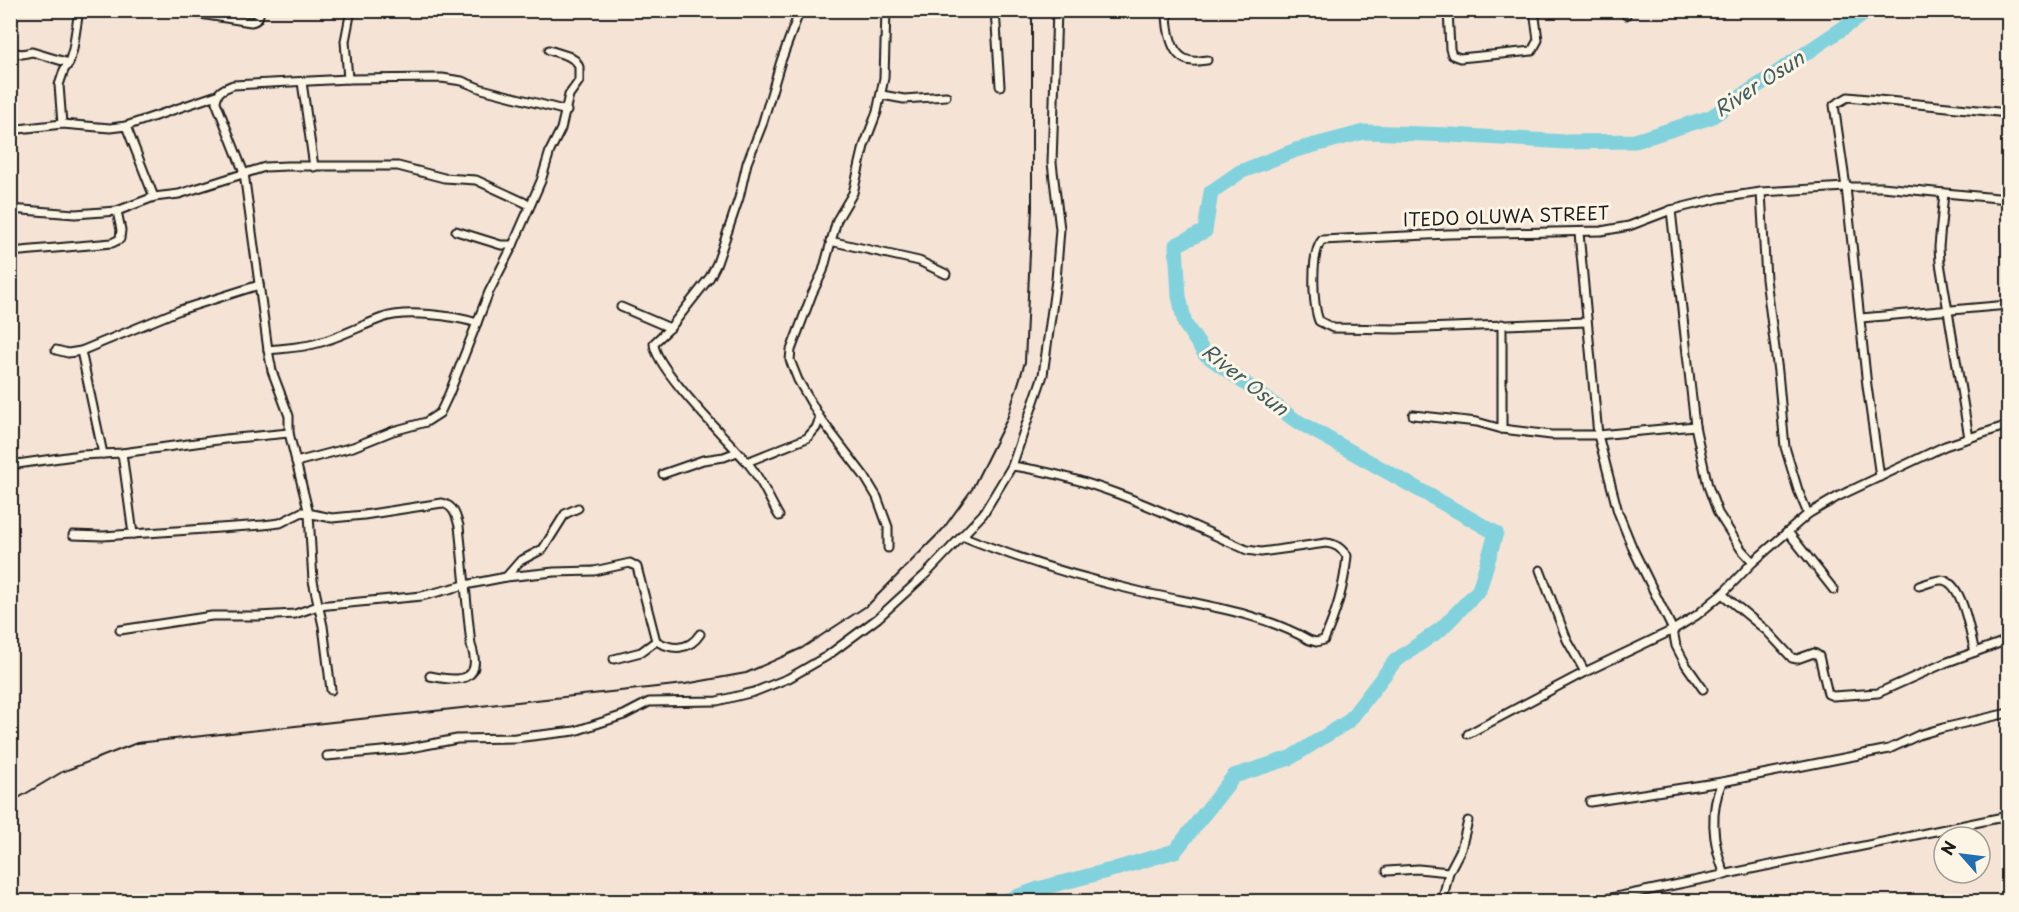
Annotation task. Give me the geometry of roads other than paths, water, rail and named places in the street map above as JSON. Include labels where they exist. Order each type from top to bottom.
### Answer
[{"type":"street","points":[[62,124],[59,86],[73,49],[79,10]]},
{"type":"street","points":[[176,10],[250,22],[259,17],[260,10]]},
{"type":"street","points":[[348,79],[345,42],[351,10]]},
{"type":"street","points":[[779,516],[747,462],[671,375],[656,354],[654,343],[670,328],[710,277],[717,263],[739,198],[747,163],[800,10]]},
{"type":"street","points":[[886,10],[882,95],[864,146],[854,193],[837,220],[823,270],[791,350],[790,360],[798,380],[820,418],[865,477],[877,497],[888,527],[888,548]]},
{"type":"street","points":[[995,10],[999,86]]},
{"type":"street","points":[[327,756],[405,749],[456,739],[515,738],[575,731],[624,715],[649,702],[717,701],[754,693],[789,678],[827,656],[927,573],[984,514],[1012,466],[1043,375],[1056,280],[1060,229],[1053,163],[1057,10]]},
{"type":"street","points":[[1167,10],[1168,31],[1179,54],[1192,61],[1207,60]]},
{"type":"street","points":[[1448,10],[1450,49],[1452,55],[1460,58],[1532,51],[1538,40],[1534,10]]},
{"type":"street","points":[[296,462],[353,447],[393,431],[426,422],[440,413],[489,292],[541,182],[550,151],[567,111],[569,94],[579,81],[579,67],[576,61],[549,50]]},
{"type":"street","points":[[10,52],[22,54],[32,52],[69,63]]},
{"type":"street","points":[[331,690],[313,581],[309,514],[289,433],[288,416],[272,371],[258,285],[244,173],[216,102],[217,95],[221,90],[233,85],[348,79],[442,78],[462,81],[482,89],[567,111]]},
{"type":"street","points":[[302,82],[314,167]]},
{"type":"street","points":[[10,130],[62,124],[110,128],[126,126],[217,95]]},
{"type":"street","points":[[882,95],[904,99],[946,96]]},
{"type":"street","points":[[1880,477],[1867,386],[1846,187],[1834,105],[1839,100],[1848,97],[2008,112]]},
{"type":"street","points":[[126,126],[154,197]]},
{"type":"street","points":[[10,209],[75,214],[117,211],[154,197],[179,194],[265,167],[398,166],[444,178],[476,180],[530,205]]},
{"type":"street","name":"ITEDO OLUWA STREET","points":[[1502,324],[1397,328],[1333,328],[1324,325],[1319,321],[1317,314],[1314,281],[1317,248],[1322,240],[1448,234],[1601,231],[1629,226],[1671,210],[1720,198],[1761,192],[1882,187],[2008,199]]},
{"type":"street","points":[[1761,192],[1766,279],[1785,447],[1808,514]]},
{"type":"street","points":[[1944,193],[1939,247],[1969,438]]},
{"type":"street","points":[[1671,210],[1695,426],[1708,486],[1718,513],[1741,549],[1753,562]]},
{"type":"street","points":[[10,252],[112,243],[120,239],[121,230],[117,211]]},
{"type":"street","points":[[456,231],[501,245],[513,245]]},
{"type":"street","points":[[1579,233],[1598,435],[1618,512],[1673,630],[1676,646],[1703,689]]},
{"type":"street","points":[[830,241],[920,261],[946,274]]},
{"type":"street","points":[[56,350],[68,353],[81,351],[180,310],[258,285]]},
{"type":"street","points":[[1861,318],[2008,305]]},
{"type":"street","points":[[621,307],[670,328]]},
{"type":"street","points":[[268,350],[314,344],[385,317],[446,316],[477,323]]},
{"type":"street","points":[[1502,429],[1502,324],[1587,322]]},
{"type":"street","points":[[81,351],[103,454]]},
{"type":"street","points":[[1413,415],[1477,422],[1502,429],[1551,435],[1598,435],[1695,426]]},
{"type":"street","points":[[747,462],[807,438],[816,428],[820,418]]},
{"type":"street","points":[[1468,734],[1585,672],[1673,630],[1697,615],[1808,514],[1839,496],[1936,450],[2008,425]]},
{"type":"street","points":[[10,465],[81,455],[122,453],[289,433]]},
{"type":"street","points":[[122,453],[133,534]]},
{"type":"street","points":[[663,474],[703,460],[737,453]]},
{"type":"street","points":[[962,536],[1004,554],[1092,580],[1265,619],[1309,640],[1316,642],[1324,640],[1344,583],[1347,556],[1334,544],[1326,543],[1261,552],[1247,549],[1118,495],[1040,470],[1012,466]]},
{"type":"street","points":[[73,535],[103,536],[272,524],[280,523],[302,512],[332,518],[442,503],[448,505],[455,512],[459,526],[471,645],[476,663],[473,673],[466,677],[448,680],[430,676]]},
{"type":"street","points":[[506,577],[520,561],[543,549],[565,514],[578,508]]},
{"type":"street","points":[[1788,532],[1834,590]]},
{"type":"street","points":[[120,630],[212,616],[295,614],[318,606],[422,596],[506,577],[594,571],[630,563],[637,567],[656,641],[674,648],[687,647],[695,642],[700,634]]},
{"type":"street","points":[[1540,570],[1567,640],[1585,672]]},
{"type":"street","points":[[1919,586],[1941,580],[1951,582],[1959,592],[1975,652]]},
{"type":"street","points":[[1722,594],[1767,631],[1794,659],[1814,654],[1819,656],[1828,694],[1833,696],[1878,693],[2008,640]]},
{"type":"street","points":[[614,659],[641,652],[656,641]]},
{"type":"street","points":[[1590,802],[1722,782],[1889,749],[1919,735],[1942,728],[2008,713]]},
{"type":"street","points":[[1722,782],[1715,798],[1713,821],[1720,861],[1725,875]]},
{"type":"street","points":[[1592,902],[2008,816]]},
{"type":"street","points":[[1442,902],[1449,872],[1461,849],[1468,821]]},
{"type":"street","points":[[1387,871],[1419,869],[1449,872]]},
{"type":"waterway","name":"River Osun","points":[[1002,902],[1038,889],[1175,851],[1234,776],[1290,758],[1349,721],[1395,661],[1441,629],[1479,590],[1496,533],[1295,420],[1205,354],[1185,324],[1179,296],[1176,245],[1205,231],[1211,192],[1240,172],[1296,150],[1364,132],[1566,142],[1635,141],[1711,117],[1870,10]]},
{"type":"railway","points":[[10,803],[62,772],[137,743],[685,684],[746,673],[802,648],[868,605],[943,529],[972,489],[1007,419],[1025,362],[1032,208],[1032,10]]}]
